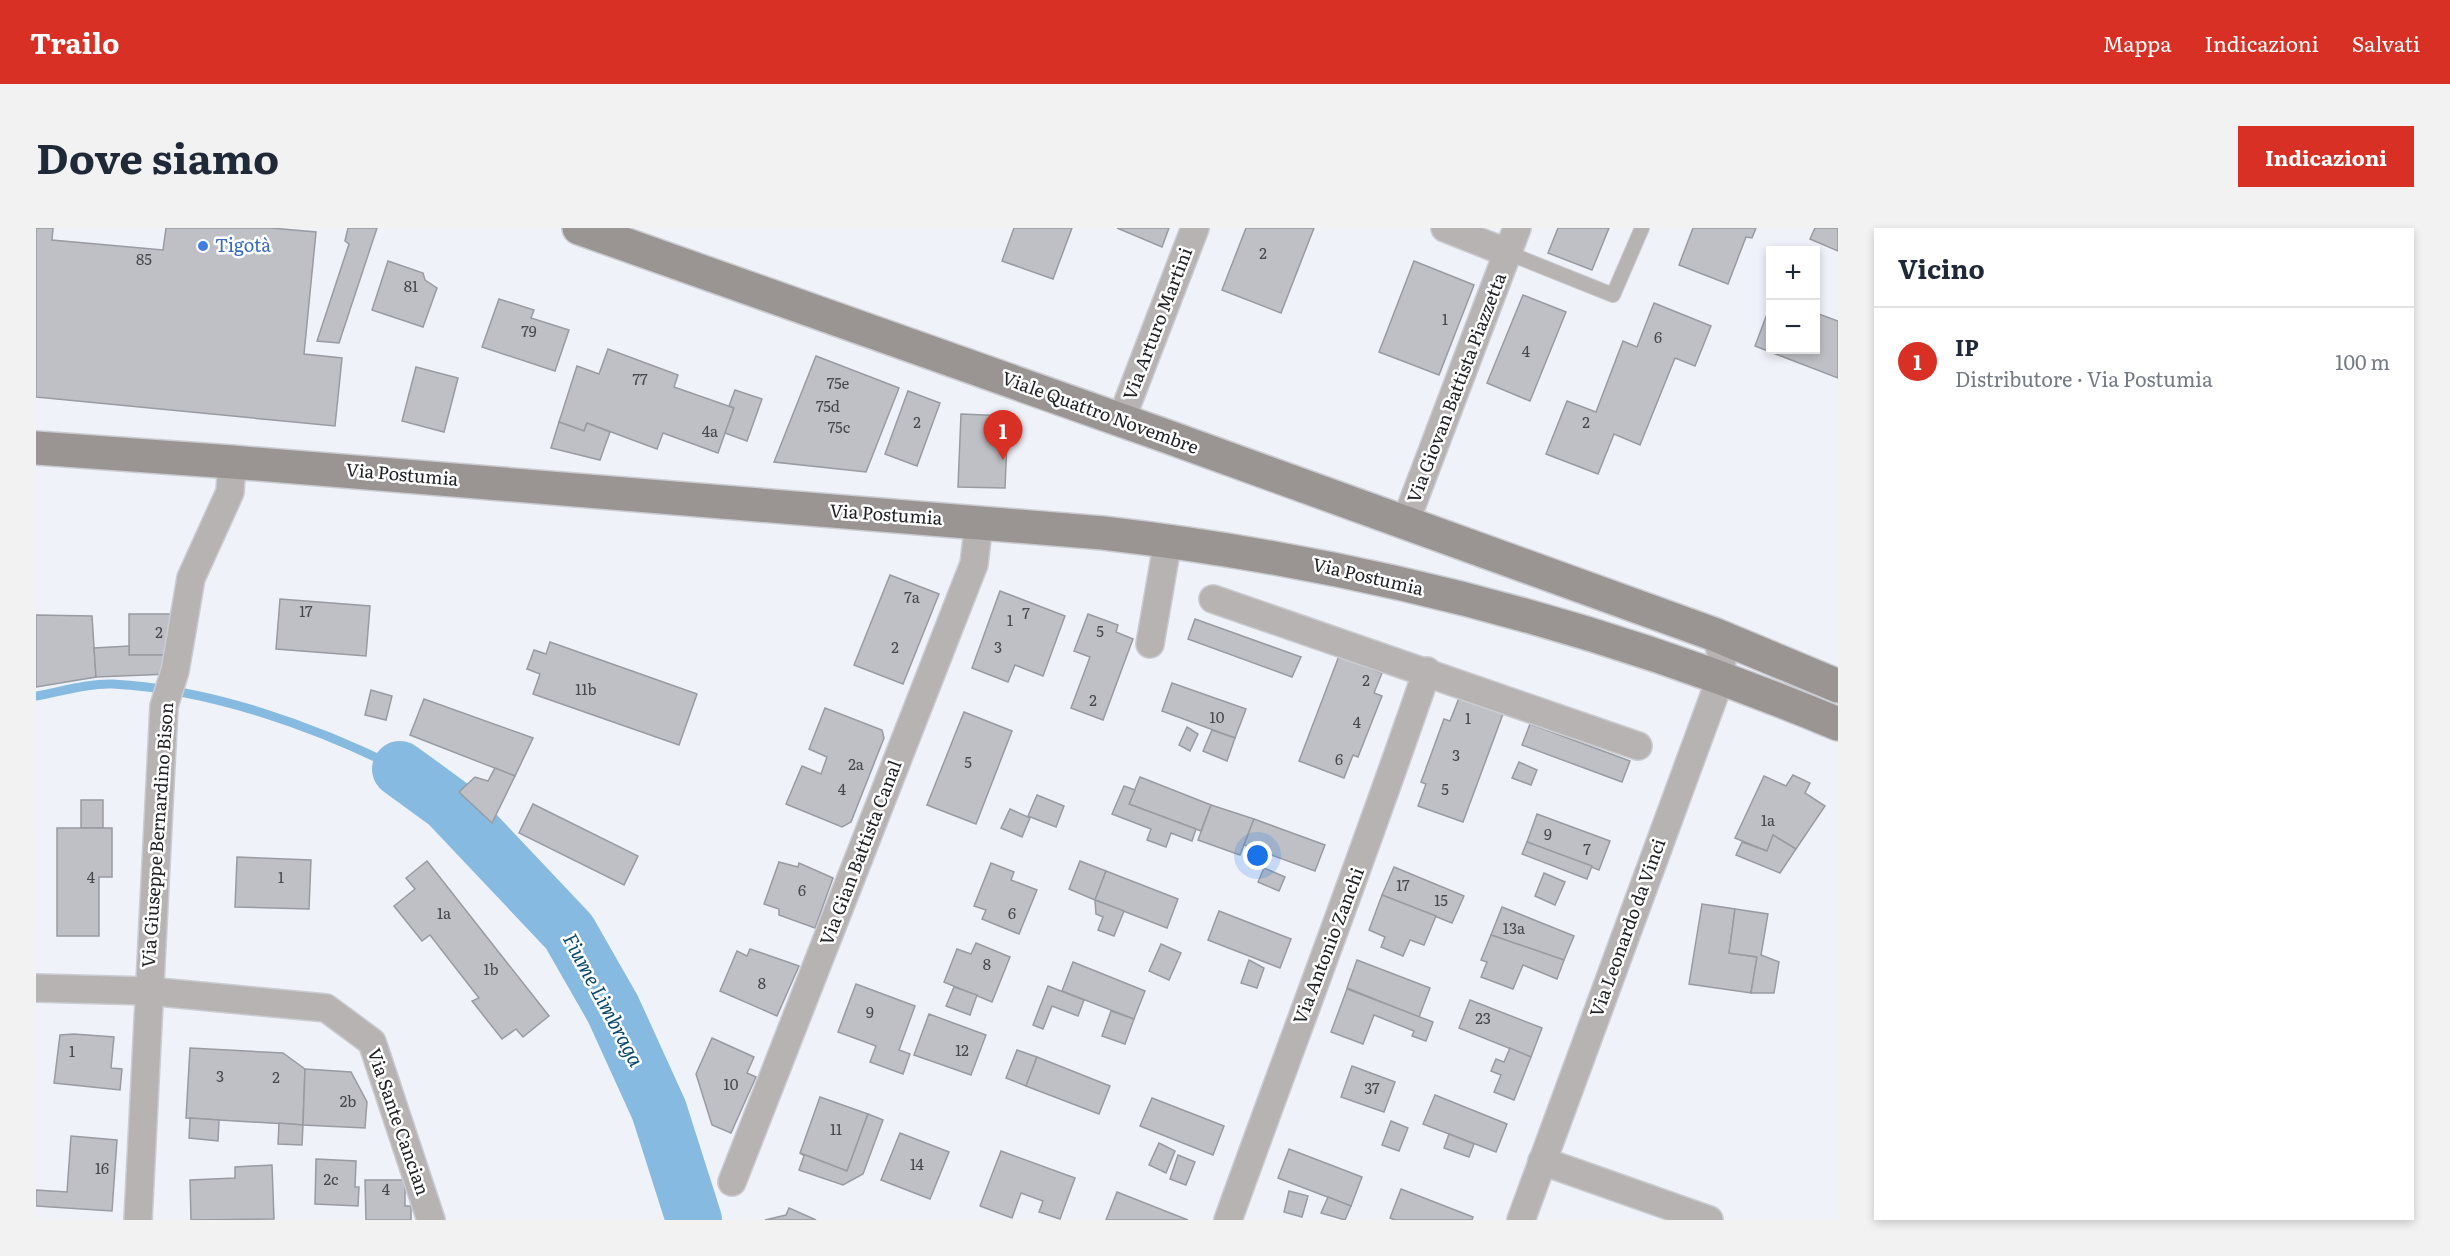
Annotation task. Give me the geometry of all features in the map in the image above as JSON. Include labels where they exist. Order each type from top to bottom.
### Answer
[{"type":"street","name":"Viale Quattro Novembre","points":[[579,228],[1121,420],[1620,602]]},
{"type":"street","name":"Via Arturo Martini","points":[[1121,420],[1195,228]]},
{"type":"street","points":[[1445,228],[1513,240]]},
{"type":"street","name":"Via Giovan Battista Piazzetta","points":[[1405,523],[1513,240]]},
{"type":"street","name":"Via Postumia","points":[[36,448],[979,522],[1168,540],[1303,563],[1393,582],[1547,623],[1721,677]]},
{"type":"street","name":"Via Giuseppe Bernardino Bison","points":[[138,1220],[164,706],[175,671],[191,578],[230,492],[232,462]]},
{"type":"street","name":"Via Gian Battista Canal","points":[[732,1182],[974,564],[979,522]]},
{"type":"street","points":[[1150,644],[1168,540]]},
{"type":"street","points":[[1213,599],[1427,671],[1638,746]]},
{"type":"street","points":[[1620,602],[1716,635],[1838,686]]},
{"type":"street","points":[[1620,602],[1642,615],[1696,663],[1721,677],[1838,724]]},
{"type":"street","name":"Via Leonardo da Vinci","points":[[1521,1220],[1721,677],[1722,657],[1716,635]]},
{"type":"street","name":"Via Antonio Zanchi","points":[[1228,1220],[1331,935],[1368,844],[1427,671]]},
{"type":"street","name":"Via Sante Cancian","points":[[36,988],[148,991],[326,1008],[347,1021],[372,1042],[431,1220]]},
{"type":"street","points":[[1542,1161],[1709,1220]]},
{"type":"lane","name":"Via Giovan Battista Piazzetta","points":[[1513,240],[1613,295],[1642,228]]},
{"type":"building","points":[[36,228],[53,228],[52,240],[163,250],[166,228],[271,228],[316,232],[304,354],[342,358],[335,426],[36,397]]},
{"type":"building","points":[[348,228],[377,228],[339,343],[317,341],[349,244],[345,241]]},
{"type":"building","points":[[1014,228],[1072,228],[1053,279],[1002,261]]},
{"type":"building","points":[[1117,228],[1169,228],[1162,247]]},
{"type":"building","points":[[1246,228],[1314,228],[1281,313],[1222,290]]},
{"type":"building","points":[[1558,228],[1609,228],[1592,270],[1548,253]]},
{"type":"building","points":[[1693,228],[1756,228],[1752,238],[1746,237],[1728,284],[1679,265]]},
{"type":"building","points":[[1815,228],[1838,228],[1838,251],[1810,239]]},
{"type":"building","points":[[388,261],[423,273],[425,280],[437,288],[423,327],[372,310]]},
{"type":"building","points":[[1414,261],[1474,285],[1439,375],[1379,352]]},
{"type":"building","points":[[1523,295],[1566,312],[1530,401],[1487,383]]},
{"type":"building","points":[[499,299],[534,310],[531,318],[569,330],[555,371],[482,347]]},
{"type":"building","points":[[1654,303],[1711,326],[1695,366],[1675,358],[1640,445],[1614,434],[1598,474],[1546,454],[1567,401],[1596,412],[1623,341],[1637,347]]},
{"type":"building","points":[[1820,314],[1838,321],[1838,378],[1776,354],[1820,354]]},
{"type":"building","points":[[1766,317],[1766,350],[1755,346]]},
{"type":"building","points":[[608,349],[678,375],[674,387],[734,408],[718,453],[663,433],[657,449],[587,423],[584,431],[559,422],[577,366],[599,374]]},
{"type":"building","points":[[816,356],[899,388],[866,472],[774,462]]},
{"type":"building","points":[[416,367],[458,378],[444,432],[402,421]]},
{"type":"building","points":[[735,390],[762,399],[747,441],[725,433],[734,408],[729,406]]},
{"type":"building","points":[[908,391],[940,403],[917,466],[885,454]]},
{"type":"building","points":[[961,414],[1008,416],[1005,488],[958,487]]},
{"type":"building","points":[[559,422],[584,431],[587,423],[610,432],[600,460],[551,448]]},
{"type":"building","points":[[890,575],[939,594],[903,684],[854,665]]},
{"type":"building","points":[[1000,591],[1065,616],[1043,676],[1015,665],[1008,682],[972,668]]},
{"type":"building","points":[[280,599],[370,606],[366,656],[276,649]]},
{"type":"building","points":[[129,614],[172,614],[172,655],[129,655]]},
{"type":"building","points":[[1088,614],[1118,625],[1116,632],[1133,639],[1103,720],[1071,708],[1090,657],[1074,651]]},
{"type":"building","points":[[36,615],[92,616],[96,677],[36,687]]},
{"type":"building","points":[[1195,619],[1301,657],[1292,677],[1188,639]]},
{"type":"building","points":[[550,642],[697,694],[679,745],[533,694],[540,674],[527,669],[534,650],[546,654]]},
{"type":"building","points":[[129,646],[129,655],[172,655],[170,674],[96,677],[94,648]]},
{"type":"building","points":[[1339,656],[1382,673],[1374,693],[1382,696],[1358,757],[1353,755],[1344,778],[1299,761]]},
{"type":"building","points":[[1172,683],[1246,709],[1235,738],[1162,711]]},
{"type":"building","points":[[371,690],[392,696],[386,720],[365,715]]},
{"type":"building","points":[[1459,698],[1503,714],[1463,822],[1418,806],[1426,784],[1421,782],[1444,719],[1450,721]]},
{"type":"building","points":[[424,699],[533,738],[515,776],[410,735]]},
{"type":"building","points":[[825,708],[882,730],[884,738],[851,822],[842,827],[786,804],[802,766],[821,774],[827,757],[809,749]]},
{"type":"building","points":[[964,712],[1012,731],[976,824],[927,805]]},
{"type":"building","points":[[1530,724],[1630,761],[1622,782],[1522,745]]},
{"type":"building","points":[[1187,727],[1198,734],[1190,751],[1179,745]]},
{"type":"building","points":[[1212,730],[1235,738],[1227,761],[1203,751]]},
{"type":"building","points":[[1519,762],[1537,770],[1531,785],[1512,778]]},
{"type":"building","points":[[495,768],[515,776],[492,823],[459,792],[475,777],[488,781]]},
{"type":"building","points":[[1793,775],[1810,783],[1805,793],[1825,806],[1796,849],[1773,835],[1767,851],[1735,838],[1764,776],[1786,786]]},
{"type":"building","points":[[1140,777],[1211,805],[1201,831],[1129,804]]},
{"type":"building","points":[[1124,786],[1135,790],[1129,804],[1196,829],[1192,841],[1171,833],[1166,847],[1147,840],[1151,829],[1112,814]]},
{"type":"building","points":[[1037,795],[1064,806],[1056,827],[1028,816]]},
{"type":"building","points":[[81,800],[103,800],[103,828],[81,828]]},
{"type":"building","points":[[533,804],[638,856],[624,885],[519,833]]},
{"type":"building","points":[[1211,805],[1254,819],[1240,855],[1198,840]]},
{"type":"building","points":[[1010,809],[1030,818],[1022,837],[1001,828]]},
{"type":"building","points":[[1537,814],[1610,841],[1599,870],[1527,842]]},
{"type":"building","points":[[1254,819],[1325,845],[1315,871],[1244,845]]},
{"type":"building","points":[[57,828],[112,828],[112,877],[99,877],[99,936],[57,936]]},
{"type":"building","points":[[1773,835],[1796,849],[1780,873],[1736,855],[1742,842],[1767,851]]},
{"type":"building","points":[[1527,842],[1592,866],[1587,879],[1522,854]]},
{"type":"building","points":[[237,857],[311,860],[309,909],[235,907]]},
{"type":"building","points":[[427,861],[549,1016],[523,1037],[516,1029],[502,1039],[472,1001],[479,998],[430,935],[422,941],[394,906],[415,889],[406,878]]},
{"type":"building","points":[[1080,861],[1106,871],[1095,900],[1069,889]]},
{"type":"building","points":[[779,862],[798,867],[799,863],[833,878],[815,928],[779,915],[779,909],[764,904]]},
{"type":"building","points":[[991,863],[1014,872],[1011,880],[1037,890],[1019,934],[982,919],[986,910],[974,906]]},
{"type":"building","points":[[1394,867],[1464,896],[1452,923],[1382,895]]},
{"type":"building","points":[[1264,868],[1285,877],[1279,891],[1258,882]]},
{"type":"building","points":[[1106,871],[1178,899],[1167,928],[1095,900]]},
{"type":"building","points":[[1544,873],[1565,882],[1555,905],[1535,896]]},
{"type":"building","points":[[1382,895],[1436,916],[1424,945],[1410,940],[1403,956],[1381,947],[1385,937],[1369,930]]},
{"type":"building","points":[[1095,900],[1124,911],[1114,936],[1098,930],[1103,917],[1096,914]]},
{"type":"building","points":[[1702,904],[1735,909],[1729,953],[1757,957],[1751,993],[1689,984]]},
{"type":"building","points":[[1502,907],[1574,936],[1564,960],[1491,935]]},
{"type":"building","points":[[1735,909],[1768,914],[1761,955],[1779,962],[1774,993],[1751,993],[1757,957],[1729,953]]},
{"type":"building","points":[[1219,911],[1291,939],[1280,968],[1208,940]]},
{"type":"building","points":[[1491,935],[1564,960],[1557,979],[1523,965],[1513,989],[1481,977],[1487,962],[1481,960]]},
{"type":"building","points":[[976,943],[1010,957],[992,1002],[944,982],[957,949],[971,954]]},
{"type":"building","points":[[1161,944],[1181,953],[1169,980],[1149,971]]},
{"type":"building","points":[[750,949],[799,966],[777,1016],[720,991],[737,951],[747,956]]},
{"type":"building","points":[[1249,960],[1264,968],[1257,988],[1241,983]]},
{"type":"building","points":[[1357,960],[1430,988],[1419,1017],[1347,988]]},
{"type":"building","points":[[1073,962],[1145,991],[1134,1019],[1062,991]]},
{"type":"building","points":[[856,984],[915,1006],[899,1050],[910,1054],[903,1074],[870,1062],[876,1046],[838,1032]]},
{"type":"building","points":[[1048,986],[1084,1000],[1078,1016],[1052,1006],[1043,1029],[1033,1025]]},
{"type":"building","points":[[954,987],[977,995],[970,1015],[946,1006]]},
{"type":"building","points":[[1347,989],[1433,1022],[1426,1041],[1412,1036],[1414,1031],[1374,1015],[1363,1044],[1331,1032]]},
{"type":"building","points":[[1470,1000],[1542,1028],[1531,1057],[1459,1028]]},
{"type":"building","points":[[1111,1011],[1134,1019],[1125,1044],[1102,1036]]},
{"type":"building","points":[[929,1014],[986,1035],[971,1075],[914,1055]]},
{"type":"building","points":[[60,1035],[114,1037],[111,1068],[122,1069],[120,1090],[54,1083]]},
{"type":"building","points":[[712,1038],[754,1057],[747,1073],[756,1077],[731,1133],[712,1125],[696,1074]]},
{"type":"building","points":[[190,1048],[283,1053],[305,1069],[303,1125],[186,1118]]},
{"type":"building","points":[[1510,1048],[1531,1057],[1514,1100],[1494,1092],[1501,1075],[1491,1071],[1496,1059],[1504,1062]]},
{"type":"building","points":[[1017,1050],[1037,1057],[1026,1086],[1006,1078]]},
{"type":"building","points":[[1037,1057],[1110,1086],[1099,1114],[1026,1086]]},
{"type":"building","points":[[1352,1066],[1395,1082],[1384,1112],[1341,1097]]},
{"type":"building","points":[[305,1069],[351,1072],[367,1102],[365,1128],[303,1125]]},
{"type":"building","points":[[1435,1095],[1507,1124],[1496,1152],[1423,1124]]},
{"type":"building","points":[[820,1097],[868,1114],[847,1171],[800,1153]]},
{"type":"building","points":[[1152,1098],[1224,1126],[1213,1155],[1140,1126]]},
{"type":"building","points":[[868,1114],[883,1120],[863,1174],[843,1185],[799,1170],[804,1156],[800,1153],[847,1171]]},
{"type":"building","points":[[190,1118],[219,1120],[218,1141],[189,1138]]},
{"type":"building","points":[[1391,1121],[1408,1128],[1399,1151],[1382,1145]]},
{"type":"building","points":[[279,1123],[303,1125],[302,1145],[278,1144]]},
{"type":"building","points":[[900,1133],[949,1152],[930,1199],[881,1180]]},
{"type":"building","points":[[1449,1134],[1474,1144],[1469,1157],[1444,1148]]},
{"type":"building","points":[[71,1136],[117,1140],[112,1211],[36,1206],[36,1190],[67,1192]]},
{"type":"building","points":[[1159,1143],[1175,1151],[1166,1173],[1149,1165]]},
{"type":"building","points":[[1289,1149],[1362,1177],[1351,1206],[1278,1178]]},
{"type":"building","points":[[1001,1151],[1075,1178],[1060,1219],[1039,1212],[1043,1201],[1021,1193],[1012,1218],[980,1206]]},
{"type":"building","points":[[1178,1155],[1195,1162],[1186,1185],[1170,1179]]},
{"type":"building","points":[[316,1159],[356,1161],[355,1187],[359,1187],[358,1206],[315,1204]]},
{"type":"building","points":[[272,1165],[274,1219],[191,1220],[190,1180],[235,1178],[235,1167]]},
{"type":"building","points":[[365,1180],[405,1180],[405,1206],[411,1206],[411,1220],[366,1220]]},
{"type":"building","points":[[1401,1189],[1473,1217],[1472,1220],[1395,1220],[1390,1218]]},
{"type":"building","points":[[1289,1191],[1308,1196],[1302,1217],[1284,1212]]},
{"type":"building","points":[[1117,1192],[1188,1220],[1106,1220]]},
{"type":"building","points":[[1328,1197],[1351,1206],[1345,1220],[1321,1213]]},
{"type":"building","points":[[789,1208],[816,1220],[765,1220],[786,1215]]},
{"type":"waterway","points":[[36,696],[103,684],[150,687],[187,693],[261,712],[333,738],[400,769]]},
{"type":"waterway","name":"Fiume Limbraga","points":[[400,769],[448,804],[569,932],[613,1009],[659,1110],[694,1220]]},
{"type":"place","name":"Tigotà","points":[[203,246]]},
{"type":"place","name":"IP","points":[[1003,460]]}]
